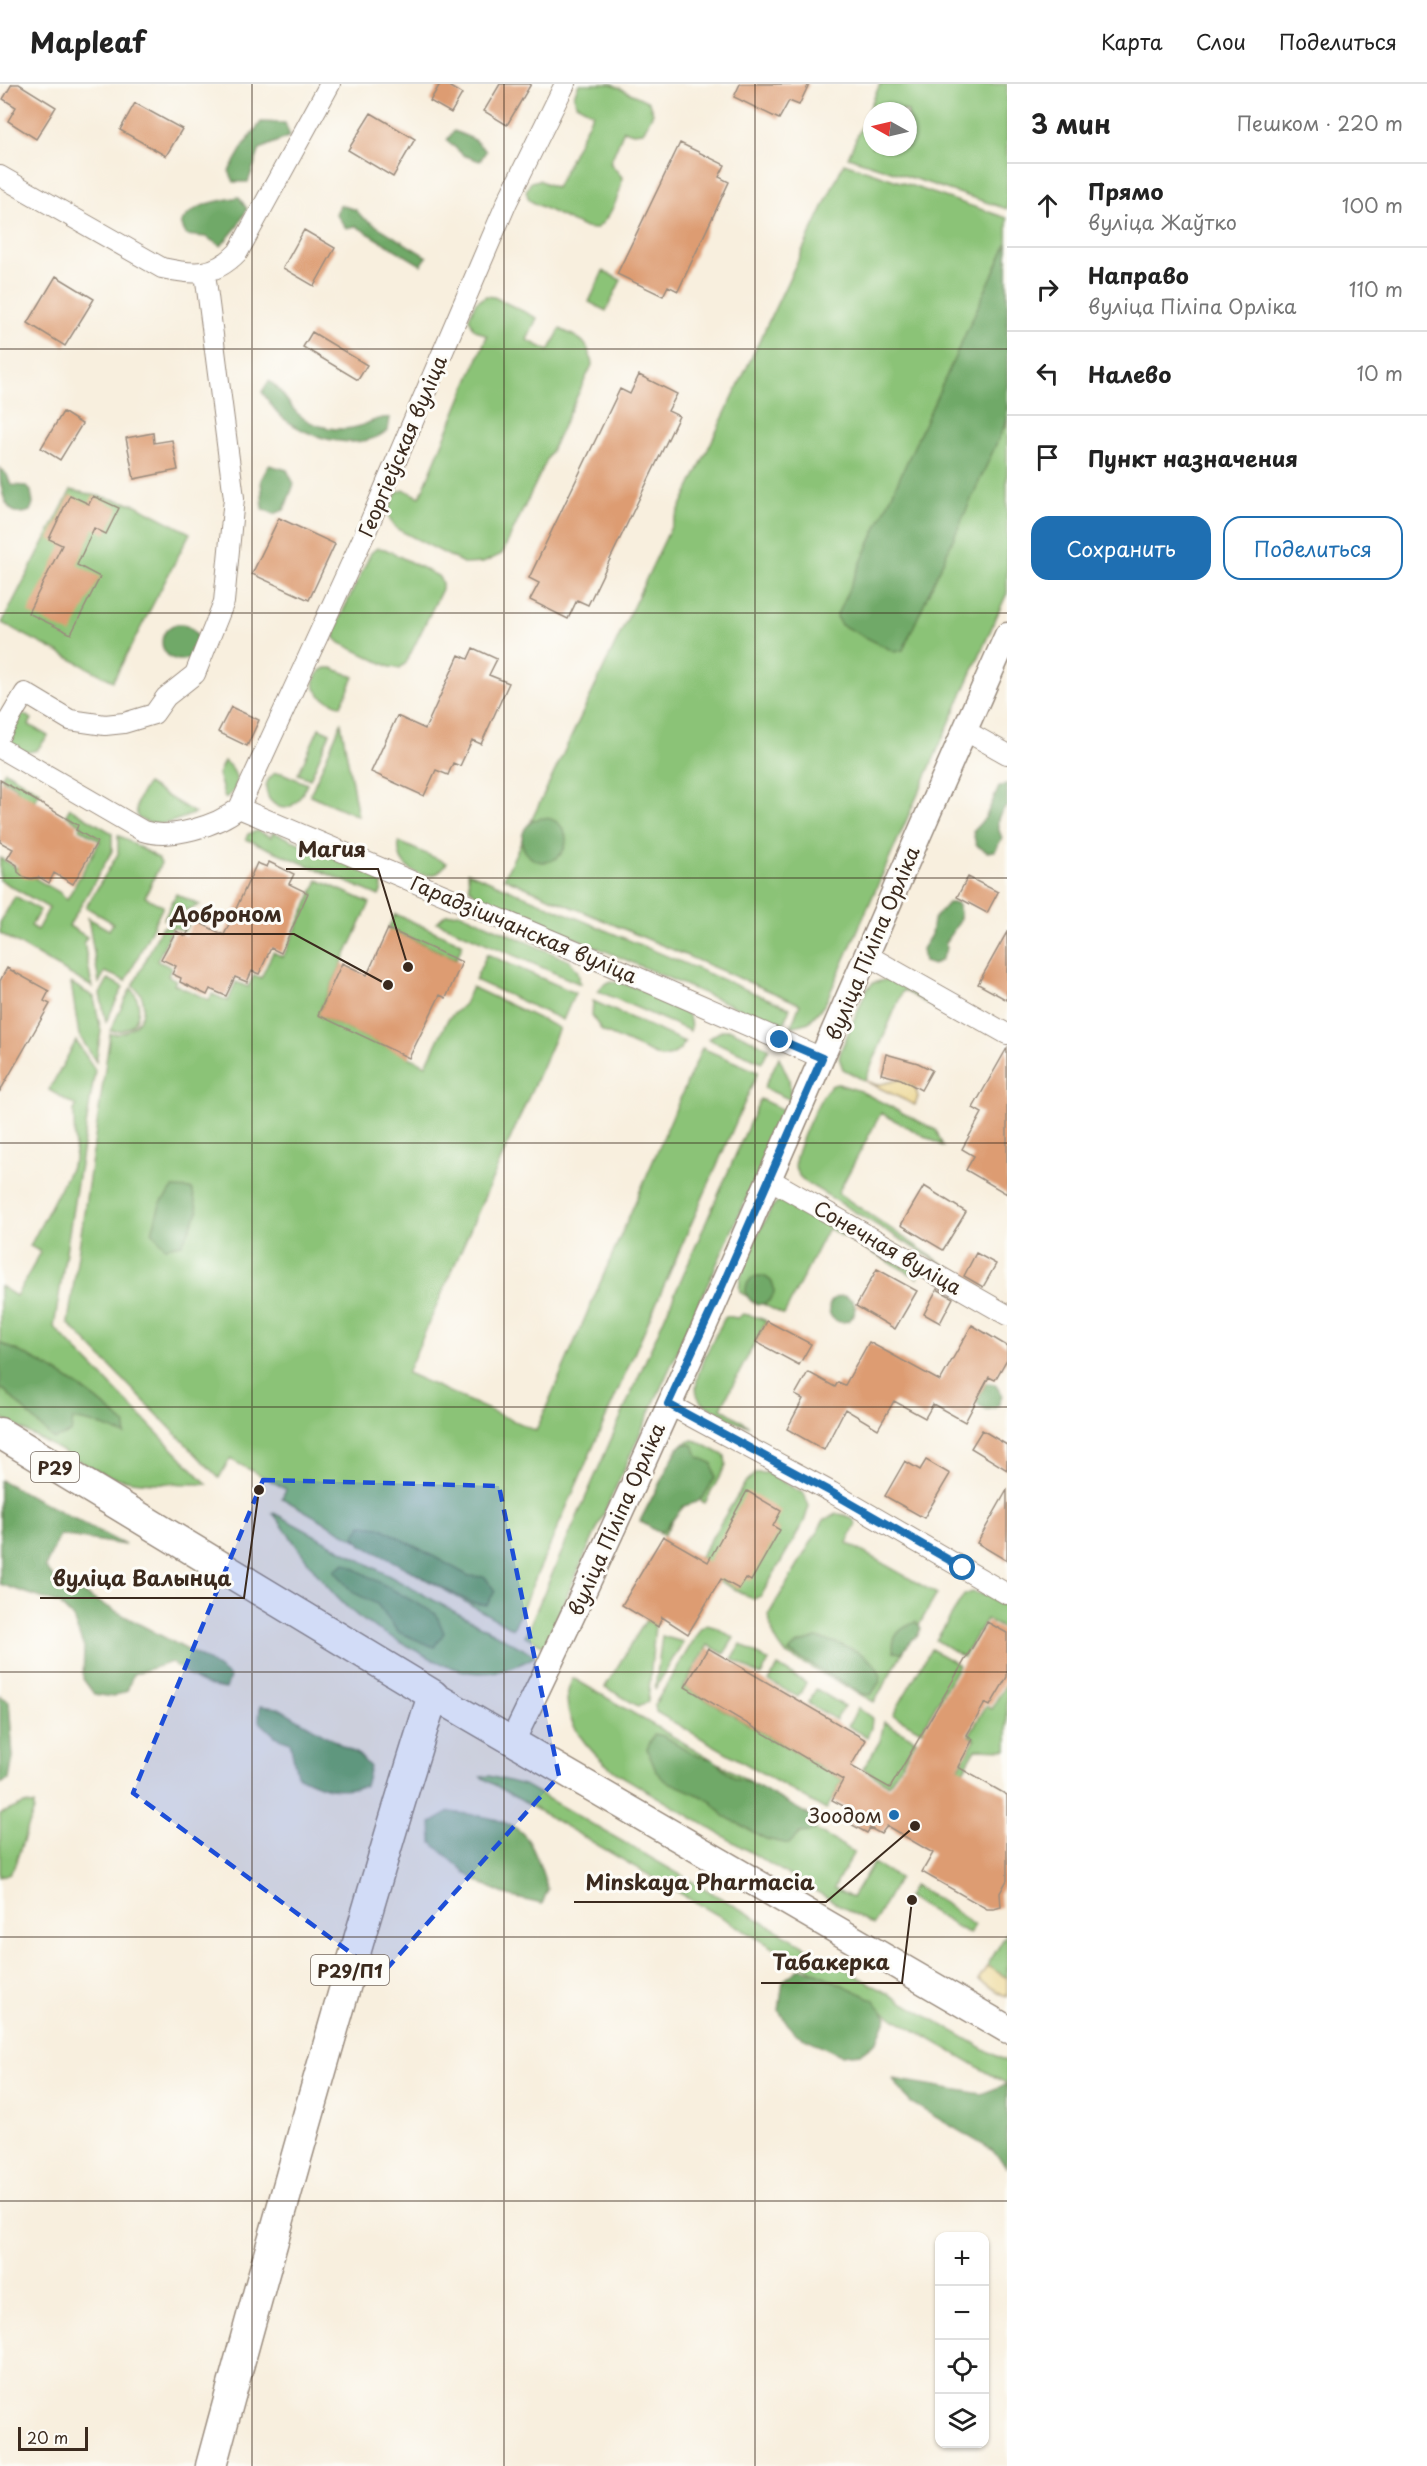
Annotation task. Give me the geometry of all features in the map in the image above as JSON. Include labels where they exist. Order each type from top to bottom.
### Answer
[{"type":"main road","name":"Р29","points":[[0,1433],[512,1742],[1007,2029]]},
{"type":"main road","name":"Р29/П1","points":[[211,2466],[270,2247],[379,1868],[433,1695]]},
{"type":"street","points":[[0,176],[162,268],[190,274],[205,273],[228,262],[238,252],[330,84]]},
{"type":"street","name":"Георгіеўская вуліца","points":[[239,808],[367,529],[507,202],[565,84]]},
{"type":"street","points":[[0,735],[25,693],[70,720],[105,725],[124,723],[154,714],[166,697],[195,674],[224,602],[234,498],[205,273]]},
{"type":"street","name":"вуліца Піліпа Орліка","points":[[512,1742],[552,1659],[769,1179],[1007,635]]},
{"type":"street","points":[[964,730],[1007,754]]},
{"type":"street","points":[[0,748],[143,831],[154,835],[179,833],[222,818],[239,808]]},
{"type":"street","name":"Гарадзішчанская вуліца","points":[[239,808],[822,1058]]},
{"type":"street","points":[[867,955],[1007,1034]]},
{"type":"street","name":"Сонечная вуліца","points":[[769,1179],[1007,1315]]},
{"type":"street","points":[[668,1404],[831,1492],[1007,1594]]},
{"type":"highlighted area","points":[[263,1480],[499,1486],[559,1776],[381,1975],[133,1793]]},
{"type":"green space","points":[[579,84],[612,84],[649,102],[653,113],[643,132],[633,133],[624,130],[610,163],[622,177],[619,191],[610,213],[595,229],[585,228],[536,204],[529,200],[526,191],[531,182],[539,180],[556,188],[593,113],[576,104],[574,95]]},
{"type":"green space","points":[[880,84],[1007,84],[1007,209],[848,157],[863,123],[863,156],[917,156],[917,102],[872,102]]},
{"type":"green space","points":[[261,122],[285,123],[290,136],[260,149],[248,182],[234,182],[229,171]]},
{"type":"green space","points":[[454,131],[473,139],[486,151],[480,161],[463,155],[447,140]]},
{"type":"green space","points":[[844,163],[1007,218],[1007,593],[825,1004],[809,1022],[791,1027],[800,1004],[504,878]]},
{"type":"green space","points":[[239,197],[247,209],[237,227],[221,246],[206,237],[186,235],[181,223],[192,211],[207,204]]},
{"type":"green space","points":[[340,205],[356,210],[362,217],[427,257],[421,265],[356,226],[346,228],[336,214]]},
{"type":"green space","points":[[1007,243],[1007,420],[903,650],[895,652],[841,625],[836,617]]},
{"type":"green space","points":[[603,271],[621,280],[606,311],[589,302]]},
{"type":"green space","points":[[486,296],[494,297],[537,318],[527,340],[549,351],[560,329],[579,338],[589,351],[592,365],[502,554],[483,563],[465,564],[397,529],[390,519],[389,511],[397,492],[405,490],[420,497],[487,336],[474,329],[469,318],[476,302]]},
{"type":"green space","points":[[269,381],[297,413],[312,423],[328,428],[346,429],[390,418],[388,430],[377,437],[350,442],[307,432],[277,413],[262,392]]},
{"type":"green space","points":[[269,465],[287,470],[294,484],[284,510],[274,514],[263,509],[261,480]]},
{"type":"green space","points":[[0,468],[7,475],[11,485],[26,486],[31,491],[33,504],[30,511],[21,513],[9,507],[2,492]]},
{"type":"green space","points":[[71,490],[134,504],[190,533],[113,681],[2,623]]},
{"type":"green space","points":[[377,548],[385,549],[438,576],[442,582],[442,589],[406,663],[400,668],[390,667],[340,643],[335,638],[334,630],[371,553]]},
{"type":"green space","points":[[180,624],[192,630],[198,642],[192,654],[180,660],[168,654],[162,642],[168,630]]},
{"type":"green space","points":[[326,668],[332,668],[354,677],[341,706],[323,698],[315,689],[316,676]]},
{"type":"green space","points":[[21,713],[32,719],[29,725],[48,736],[37,750],[18,750],[11,744],[10,731]]},
{"type":"green space","points":[[341,723],[358,816],[310,795]]},
{"type":"green space","points":[[319,728],[330,733],[310,779],[298,774]]},
{"type":"green space","points":[[224,761],[233,770],[237,780],[234,790],[225,798],[218,774]]},
{"type":"green space","points":[[5,771],[40,792],[33,803],[15,792],[17,788],[1,778]]},
{"type":"green space","points":[[275,773],[282,773],[307,784],[297,801],[287,808],[276,805],[267,795],[267,782]]},
{"type":"green space","points":[[147,784],[195,813],[160,824],[145,822],[138,818],[137,804]]},
{"type":"green space","points":[[1007,784],[1007,806],[1000,814],[998,821],[1002,838],[995,851],[987,852],[976,845],[973,831],[985,818],[999,787]]},
{"type":"green space","points":[[70,808],[112,833],[112,851],[69,926],[87,937],[84,942],[92,987],[0,933],[0,923],[15,896],[40,910],[31,926],[37,930],[49,908],[0,880],[0,858],[67,899],[100,841],[80,829],[81,825],[66,815]]},
{"type":"green space","points":[[544,818],[559,825],[566,840],[559,855],[544,862],[529,855],[522,840],[529,825]]},
{"type":"green space","points":[[257,831],[271,837],[273,832],[377,876],[382,886],[379,896],[246,839],[248,834]]},
{"type":"green space","points":[[118,835],[158,858],[161,863],[145,897],[163,906],[126,981],[105,972],[99,983],[88,918],[109,930],[113,923],[86,907],[118,854]]},
{"type":"green space","points":[[399,842],[447,863],[438,873],[430,875],[415,872],[404,864]]},
{"type":"green space","points":[[468,872],[790,1008],[782,1027],[480,897],[469,888]]},
{"type":"green space","points":[[318,880],[370,903],[318,1015],[426,1065],[448,1019],[464,1004],[472,987],[559,1028],[407,1373],[536,1431],[702,1048],[758,1072],[513,1629],[282,1498],[286,1489],[230,1459],[219,1478],[68,1323],[110,1034],[130,1029],[143,1012],[142,997],[133,986],[161,928],[193,916],[184,932],[173,927],[157,961],[171,967],[168,976],[176,980],[174,984],[209,1000],[212,994],[228,1001],[236,982],[248,987],[254,975],[261,978],[273,952],[283,957]]},
{"type":"green space","points":[[176,894],[200,905],[164,919]]},
{"type":"green space","points":[[948,903],[957,903],[960,920],[945,943],[947,948],[941,960],[933,965],[924,962],[922,949],[931,935],[933,920]]},
{"type":"green space","points":[[461,913],[570,961],[578,972],[580,984],[437,922],[446,914]]},
{"type":"green space","points":[[395,914],[463,944],[456,959],[388,929]]},
{"type":"green space","points":[[487,954],[575,993],[563,1020],[475,980]]},
{"type":"green space","points":[[108,979],[123,987],[106,1022],[100,994]]},
{"type":"green space","points":[[888,979],[916,989],[936,1009],[903,990],[865,1081],[843,1069],[839,1058],[867,989],[873,983]]},
{"type":"green space","points":[[609,982],[638,988],[681,1008],[688,1015],[690,1031],[598,991]]},
{"type":"green space","points":[[71,983],[94,997],[101,1031],[96,1062],[79,1035]]},
{"type":"green space","points":[[131,988],[138,1004],[137,1018],[127,1028],[110,1031]]},
{"type":"green space","points":[[593,1001],[685,1042],[675,1053],[660,1057],[602,1031],[592,1016]]},
{"type":"green space","points":[[722,1030],[731,1030],[769,1048],[762,1062],[708,1039]]},
{"type":"green space","points":[[76,1041],[95,1070],[54,1327],[207,1484],[141,1482],[103,1474],[0,1417],[0,1286],[16,1296],[18,1293],[41,1252],[30,1246],[75,1159],[74,1111],[76,1106],[49,1090]]},
{"type":"green space","points":[[779,1057],[789,1079],[791,1100],[764,1088]]},
{"type":"green space","points":[[838,1084],[860,1091],[936,1130],[943,1146],[881,1113],[838,1193],[961,1276],[802,1180],[798,1174],[795,1166],[796,1156],[809,1123],[820,1100],[832,1085]]},
{"type":"green space","points":[[760,1099],[786,1111],[544,1646],[525,1636]]},
{"type":"green space","points":[[173,1188],[192,1189],[198,1212],[182,1244],[165,1247],[152,1232],[160,1204]]},
{"type":"green space","points":[[784,1200],[790,1200],[916,1270],[918,1278],[828,1228],[784,1315],[743,1294],[740,1292],[740,1284],[751,1249],[772,1207]]},
{"type":"green space","points":[[760,1276],[770,1280],[774,1290],[770,1300],[760,1304],[750,1300],[746,1290],[750,1280]]},
{"type":"green space","points":[[842,1296],[851,1300],[855,1309],[851,1318],[842,1322],[833,1318],[829,1309],[833,1300]]},
{"type":"green space","points":[[743,1314],[766,1321],[721,1408],[749,1426],[740,1424],[706,1405],[699,1399],[696,1389],[700,1369],[724,1319],[727,1316],[737,1318]]},
{"type":"green space","points":[[0,1343],[34,1359],[82,1389],[126,1425],[125,1435],[100,1425],[73,1419],[71,1433],[53,1439],[4,1390],[0,1389]]},
{"type":"green space","points":[[986,1383],[995,1384],[1002,1395],[998,1406],[991,1409],[983,1408],[976,1401]]},
{"type":"green space","points":[[692,1440],[725,1456],[726,1465],[705,1503],[688,1494],[664,1535],[640,1521],[677,1450],[681,1445]]},
{"type":"green space","points":[[681,1445],[693,1445],[698,1457],[712,1463],[715,1477],[704,1496],[697,1502],[684,1506],[663,1531],[656,1531],[640,1521],[677,1450]]},
{"type":"green space","points":[[756,1473],[767,1473],[804,1494],[809,1506],[804,1522],[761,1596],[753,1599],[719,1581],[700,1557],[745,1483]]},
{"type":"green space","points":[[0,1480],[125,1545],[60,1535],[45,1567],[54,1578],[208,1661],[230,1677],[226,1689],[197,1680],[172,1662],[133,1674],[127,1691],[113,1697],[94,1694],[83,1679],[84,1648],[73,1618],[59,1604],[0,1584]]},
{"type":"green space","points":[[272,1512],[536,1656],[499,1671],[468,1672],[438,1662],[404,1644],[362,1619],[338,1598],[318,1575]]},
{"type":"green space","points":[[836,1514],[848,1516],[856,1524],[847,1543],[937,1594],[874,1702],[786,1654],[776,1640],[771,1625],[769,1614],[824,1520]]},
{"type":"green space","points":[[362,1525],[380,1527],[469,1576],[485,1577],[495,1591],[487,1605],[472,1603],[362,1545],[354,1536]]},
{"type":"green space","points":[[345,1563],[436,1614],[444,1633],[434,1647],[398,1632],[377,1604],[352,1592],[334,1570]]},
{"type":"green space","points":[[971,1592],[987,1595],[1007,1607],[1007,1631],[986,1619],[963,1657],[936,1640],[964,1595]]},
{"type":"green space","points":[[646,1620],[655,1625],[648,1702],[638,1706],[605,1687]]},
{"type":"green space","points":[[916,1622],[921,1628],[917,1637],[912,1639],[902,1653],[894,1652],[894,1641],[898,1633]]},
{"type":"green space","points":[[707,1625],[734,1638],[724,1654],[708,1645],[683,1688],[685,1687],[843,1780],[826,1810],[656,1712],[655,1704],[701,1628]]},
{"type":"green space","points":[[662,1636],[683,1642],[655,1689]]},
{"type":"green space","points":[[816,1638],[852,1649],[876,1666],[880,1674],[880,1681],[871,1695],[863,1694],[789,1652],[796,1645]]},
{"type":"green space","points":[[741,1644],[769,1661],[761,1676],[732,1659]]},
{"type":"green space","points":[[931,1649],[959,1665],[921,1731],[893,1715]]},
{"type":"green space","points":[[778,1666],[806,1683],[798,1697],[769,1681]]},
{"type":"green space","points":[[573,1678],[819,1822],[815,1830],[854,1852],[834,1888],[852,1898],[873,1863],[899,1878],[873,1925],[615,1772],[585,1743],[571,1718],[567,1705],[568,1692]]},
{"type":"green space","points":[[1007,1682],[1007,1750],[976,1749],[944,1803],[948,1787],[975,1739],[969,1735],[986,1706],[991,1709]]},
{"type":"green space","points":[[816,1689],[844,1706],[836,1720],[808,1703]]},
{"type":"green space","points":[[0,1696],[9,1701],[13,1757],[9,1780],[0,1784]]},
{"type":"green space","points":[[260,1706],[279,1708],[359,1755],[370,1767],[365,1786],[345,1789],[330,1788],[297,1775],[290,1742],[275,1736],[259,1721]]},
{"type":"green space","points":[[858,1708],[872,1718],[867,1737],[848,1726]]},
{"type":"green space","points":[[884,1722],[916,1740],[889,1785],[863,1769],[880,1741]]},
{"type":"green space","points":[[654,1734],[664,1736],[697,1756],[712,1759],[735,1778],[750,1782],[809,1815],[814,1829],[800,1833],[789,1844],[766,1839],[724,1816],[710,1800],[664,1780],[656,1771],[647,1749]]},
{"type":"green space","points":[[489,1776],[524,1785],[1007,2062],[1007,2084],[481,1777]]},
{"type":"green space","points":[[24,1804],[34,1805],[34,1810],[14,1867],[10,1873],[0,1877],[0,1814]]},
{"type":"green space","points":[[450,1812],[493,1818],[521,1832],[534,1851],[548,1889],[542,1904],[508,1896],[473,1879],[432,1843],[431,1823]]},
{"type":"green space","points":[[914,1885],[949,1906],[974,1926],[969,1934],[907,1897]]},
{"type":"green space","points":[[1007,1933],[1007,1978],[987,1966]]},
{"type":"green space","points":[[800,1968],[819,1974],[873,1999],[887,2017],[877,2041],[861,2053],[841,2055],[794,2033],[779,2011],[783,1981]]},
{"type":"green space","points":[[893,2079],[981,2094],[1007,2084],[1007,2167],[992,2150],[910,2102]]},
{"type":"sand","points":[[902,1079],[915,1087],[918,1097],[915,1105],[865,1081],[877,1085]]},
{"type":"sand","points":[[987,1966],[1007,1978],[1007,1997],[978,1980]]},
{"type":"building","points":[[12,84],[19,84],[56,107],[36,139],[8,121],[16,107],[3,99]]},
{"type":"building","points":[[440,84],[445,84],[462,94],[451,113],[430,101]]},
{"type":"building","points":[[500,84],[531,84],[507,125],[484,111]]},
{"type":"building","points":[[740,84],[809,84],[799,105],[789,101],[779,119],[734,97]]},
{"type":"building","points":[[135,103],[182,129],[166,156],[120,130]]},
{"type":"building","points":[[371,113],[415,139],[393,177],[348,150]]},
{"type":"building","points":[[680,143],[725,165],[719,177],[729,182],[678,291],[668,286],[663,296],[617,274]]},
{"type":"building","points":[[304,230],[335,248],[314,286],[283,268]]},
{"type":"building","points":[[56,276],[94,299],[65,346],[28,323]]},
{"type":"building","points":[[312,332],[367,365],[358,380],[303,347]]},
{"type":"building","points":[[639,375],[677,394],[668,411],[679,416],[588,605],[577,600],[568,619],[530,600],[539,583],[529,578],[620,389],[630,394]]},
{"type":"building","points":[[63,412],[82,424],[60,460],[41,448]]},
{"type":"building","points":[[153,433],[154,443],[172,440],[178,470],[134,479],[126,438]]},
{"type":"building","points":[[70,495],[89,504],[93,496],[119,508],[106,534],[94,528],[77,565],[100,577],[71,634],[28,613],[62,545],[49,539]]},
{"type":"building","points":[[279,518],[335,544],[309,600],[252,574]]},
{"type":"building","points":[[473,648],[497,659],[489,675],[509,683],[481,744],[472,740],[460,766],[453,763],[448,775],[436,770],[424,796],[371,772],[397,716],[425,729],[459,655],[468,659]]},
{"type":"building","points":[[231,707],[259,720],[247,746],[218,732]]},
{"type":"building","points":[[0,780],[78,825],[76,830],[97,842],[73,884],[54,873],[49,883],[39,877],[31,879],[24,877],[18,872],[17,865],[7,859],[13,849],[0,842]]},
{"type":"building","points":[[269,862],[294,874],[289,884],[308,893],[281,953],[271,948],[259,974],[252,971],[247,982],[235,977],[226,996],[210,989],[207,995],[180,982],[181,978],[172,974],[176,966],[161,959],[176,931],[186,936],[194,920],[224,935],[257,863],[267,867]]},
{"type":"building","points":[[968,877],[998,892],[987,913],[957,897]]},
{"type":"building","points":[[388,929],[462,962],[446,998],[440,995],[409,1058],[318,1015],[342,963],[367,975]]},
{"type":"building","points":[[1007,932],[1007,1000],[978,984]]},
{"type":"building","points":[[7,968],[49,991],[44,1001],[50,1004],[0,1091],[0,981]]},
{"type":"building","points":[[1007,1048],[1007,1194],[966,1170],[974,1156],[962,1149],[982,1113],[973,1108]]},
{"type":"building","points":[[886,1054],[918,1063],[932,1070],[921,1090],[901,1079],[881,1074]]},
{"type":"building","points":[[924,1186],[966,1212],[943,1250],[901,1225]]},
{"type":"building","points":[[976,1253],[996,1264],[983,1287],[964,1276]]},
{"type":"building","points":[[877,1269],[917,1291],[895,1329],[856,1306]]},
{"type":"building","points":[[937,1289],[953,1298],[940,1323],[924,1314]]},
{"type":"building","points":[[767,1321],[811,1344],[799,1365],[756,1342]]},
{"type":"building","points":[[972,1325],[1007,1346],[1007,1359],[995,1380],[989,1377],[965,1422],[933,1404],[925,1418],[894,1401],[878,1429],[845,1409],[824,1450],[787,1429],[803,1399],[795,1395],[808,1372],[835,1387],[838,1382],[845,1385],[869,1342],[940,1381]]},
{"type":"building","points":[[982,1430],[1007,1445],[1007,1470],[971,1448]]},
{"type":"building","points":[[926,1460],[950,1474],[924,1518],[885,1496],[905,1461],[920,1470]]},
{"type":"building","points":[[1007,1490],[1007,1561],[977,1543]]},
{"type":"building","points":[[747,1491],[781,1511],[773,1526],[780,1530],[751,1581],[746,1578],[739,1589],[721,1579],[688,1634],[662,1617],[658,1627],[622,1605],[663,1536],[708,1562]]},
{"type":"building","points":[[987,1622],[1007,1633],[1007,1677],[990,1706],[985,1703],[967,1735],[973,1739],[958,1767],[1007,1795],[1007,1880],[1000,1893],[1001,1907],[994,1909],[987,1909],[922,1872],[933,1853],[887,1826],[881,1834],[870,1828],[867,1833],[847,1822],[853,1811],[832,1800],[843,1780],[685,1687],[708,1648],[866,1740],[851,1766],[890,1788]]},
{"type":"place","name":"Магия","points":[[408,967]]},
{"type":"place","name":"Доброном","points":[[388,985]]},
{"type":"place","name":"вуліца Валынца","points":[[259,1490]]},
{"type":"place","name":"Зоодом","points":[[894,1815]]},
{"type":"place","name":"Minskaya Pharmacia","points":[[915,1826]]},
{"type":"place","name":"Табакерка","points":[[912,1900]]},
{"type":"route","points":[[780,1040],[822,1058],[668,1404],[831,1492],[963,1568]]}]
